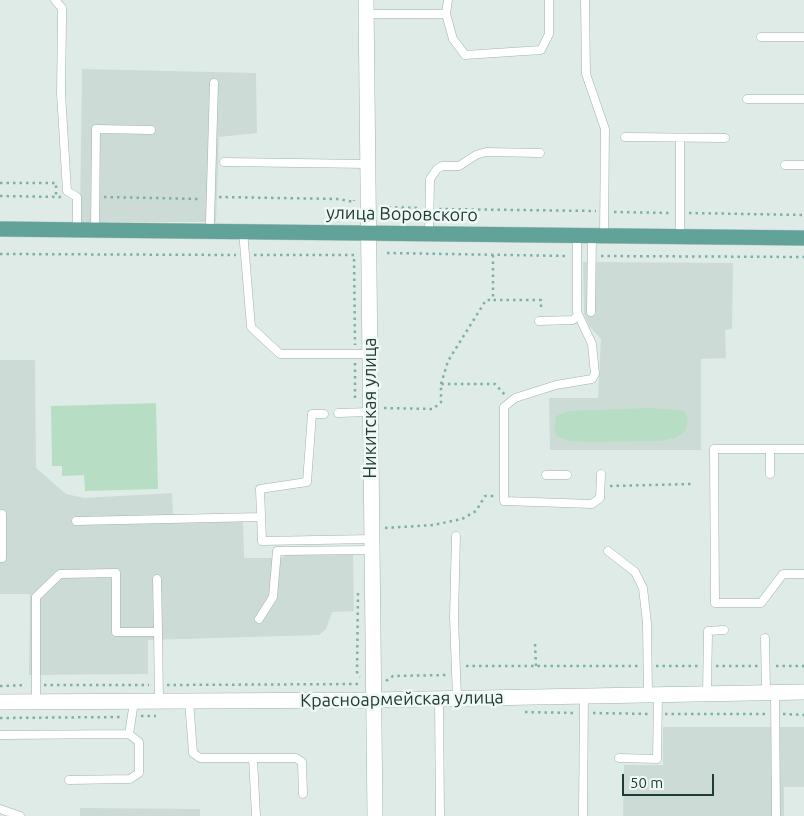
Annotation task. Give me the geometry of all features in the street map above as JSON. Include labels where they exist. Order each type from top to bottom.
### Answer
[{"type":"main road","name":"улица Воровского","points":[[0,229],[804,238]]},
{"type":"street","name":"Никитская улица","points":[[366,7],[370,354],[377,410],[372,545],[375,816]]},
{"type":"street","name":"Красноармейская улица","points":[[0,702],[374,700],[804,692]]},
{"type":"lane","points":[[55,0],[62,8],[61,93],[67,191],[77,197],[77,230]]},
{"type":"lane","points":[[448,0],[446,14],[453,39],[465,55],[541,50],[549,34],[549,0]]},
{"type":"lane","points":[[585,0],[586,74],[605,129],[604,211],[591,235],[576,298],[578,315],[592,344],[595,374],[592,379],[556,385],[515,398],[504,407],[506,474],[504,501],[511,503],[592,504],[600,498],[601,474]]},
{"type":"lane","points":[[366,7],[446,14]]},
{"type":"lane","points":[[761,37],[804,37]]},
{"type":"lane","points":[[210,222],[214,84]]},
{"type":"lane","points":[[747,99],[804,99]]},
{"type":"lane","points":[[95,230],[96,197],[99,187],[96,129],[151,130]]},
{"type":"lane","points":[[625,137],[725,138]]},
{"type":"lane","points":[[680,138],[680,236]]},
{"type":"lane","points":[[429,233],[430,179],[437,169],[442,166],[459,166],[476,155],[486,152],[540,153]]},
{"type":"lane","points":[[224,162],[368,164]]},
{"type":"lane","points":[[786,165],[804,166]]},
{"type":"lane","points":[[243,231],[251,327],[280,354],[370,354]]},
{"type":"lane","points":[[591,235],[591,312]]},
{"type":"lane","points":[[541,318],[573,320],[578,315]]},
{"type":"lane","points":[[338,413],[377,410]]},
{"type":"lane","points":[[324,414],[312,414],[307,482],[260,489],[262,541],[372,545]]},
{"type":"lane","points":[[804,449],[714,449],[715,603],[761,603],[783,574],[804,574]]},
{"type":"lane","points":[[770,449],[770,474]]},
{"type":"lane","points":[[546,475],[567,475]]},
{"type":"lane","points":[[0,558],[2,558],[2,514]]},
{"type":"lane","points":[[76,521],[261,517]]},
{"type":"lane","points":[[456,536],[454,618],[457,698]]},
{"type":"lane","points":[[259,620],[273,597],[277,551],[372,545]]},
{"type":"lane","points":[[608,550],[635,572],[643,588],[653,695],[657,714],[657,758],[619,758]]},
{"type":"lane","points":[[36,702],[36,597],[60,574],[116,573],[116,632],[158,632]]},
{"type":"lane","points":[[157,579],[159,701]]},
{"type":"lane","points":[[707,694],[708,631],[724,630]]},
{"type":"lane","points":[[765,638],[775,714],[776,816]]},
{"type":"lane","points":[[583,816],[584,696]]},
{"type":"lane","points":[[439,699],[440,816]]},
{"type":"lane","points":[[189,701],[193,753],[200,758],[296,758],[302,762],[303,794]]},
{"type":"lane","points":[[129,734],[134,702]]},
{"type":"lane","points":[[0,735],[129,734],[139,742],[139,773],[130,779],[69,780]]},
{"type":"lane","points":[[253,758],[256,816]]},
{"type":"lane","points":[[0,809],[20,816]]},
{"type":"path","points":[[0,183],[56,183],[56,197]]},
{"type":"path","points":[[0,196],[77,197]]},
{"type":"path","points":[[96,197],[190,200],[277,197],[339,199],[354,202]]},
{"type":"path","points":[[380,207],[804,215]]},
{"type":"path","points":[[0,254],[354,255]]},
{"type":"path","points":[[493,255],[493,300]]},
{"type":"path","points":[[377,410],[433,408],[441,402],[441,384],[448,361],[486,300],[541,300],[541,318]]},
{"type":"path","points":[[441,384],[495,384],[510,402]]},
{"type":"path","points":[[601,486],[693,484]]},
{"type":"path","points":[[384,528],[433,525],[462,519],[476,511],[485,496],[496,496]]},
{"type":"path","points":[[534,644],[536,666]]},
{"type":"path","points":[[380,684],[393,676],[445,676],[456,666],[510,666]]},
{"type":"path","points":[[0,686],[363,684]]},
{"type":"path","points":[[516,712],[804,715]]},
{"type":"shaded area","points":[[82,69],[256,73],[257,133],[219,137],[216,222],[80,222]]},
{"type":"shaded area","points":[[583,262],[733,263],[732,329],[725,330],[726,358],[701,359],[701,450],[550,450],[549,398],[598,398],[601,339],[589,326],[584,314]]},
{"type":"shaded area","points":[[0,360],[35,360],[36,468],[66,494],[84,498],[172,493],[173,514],[243,514],[244,558],[281,558],[288,554],[353,553],[354,611],[332,612],[326,629],[319,635],[148,640],[148,674],[29,675],[30,594],[0,594]]},
{"type":"shaded area","points":[[663,727],[804,727],[804,787],[784,787],[784,816],[623,816],[624,765],[663,765]]},
{"type":"shaded area","points":[[80,808],[200,809],[200,816],[80,816]]},
{"type":"green space","points":[[156,403],[158,489],[85,491],[84,475],[62,476],[62,466],[52,466],[51,406]]},
{"type":"green space","points":[[647,408],[683,410],[688,417],[686,430],[676,438],[659,441],[589,442],[570,441],[556,436],[554,427],[556,416],[568,411]]}]
